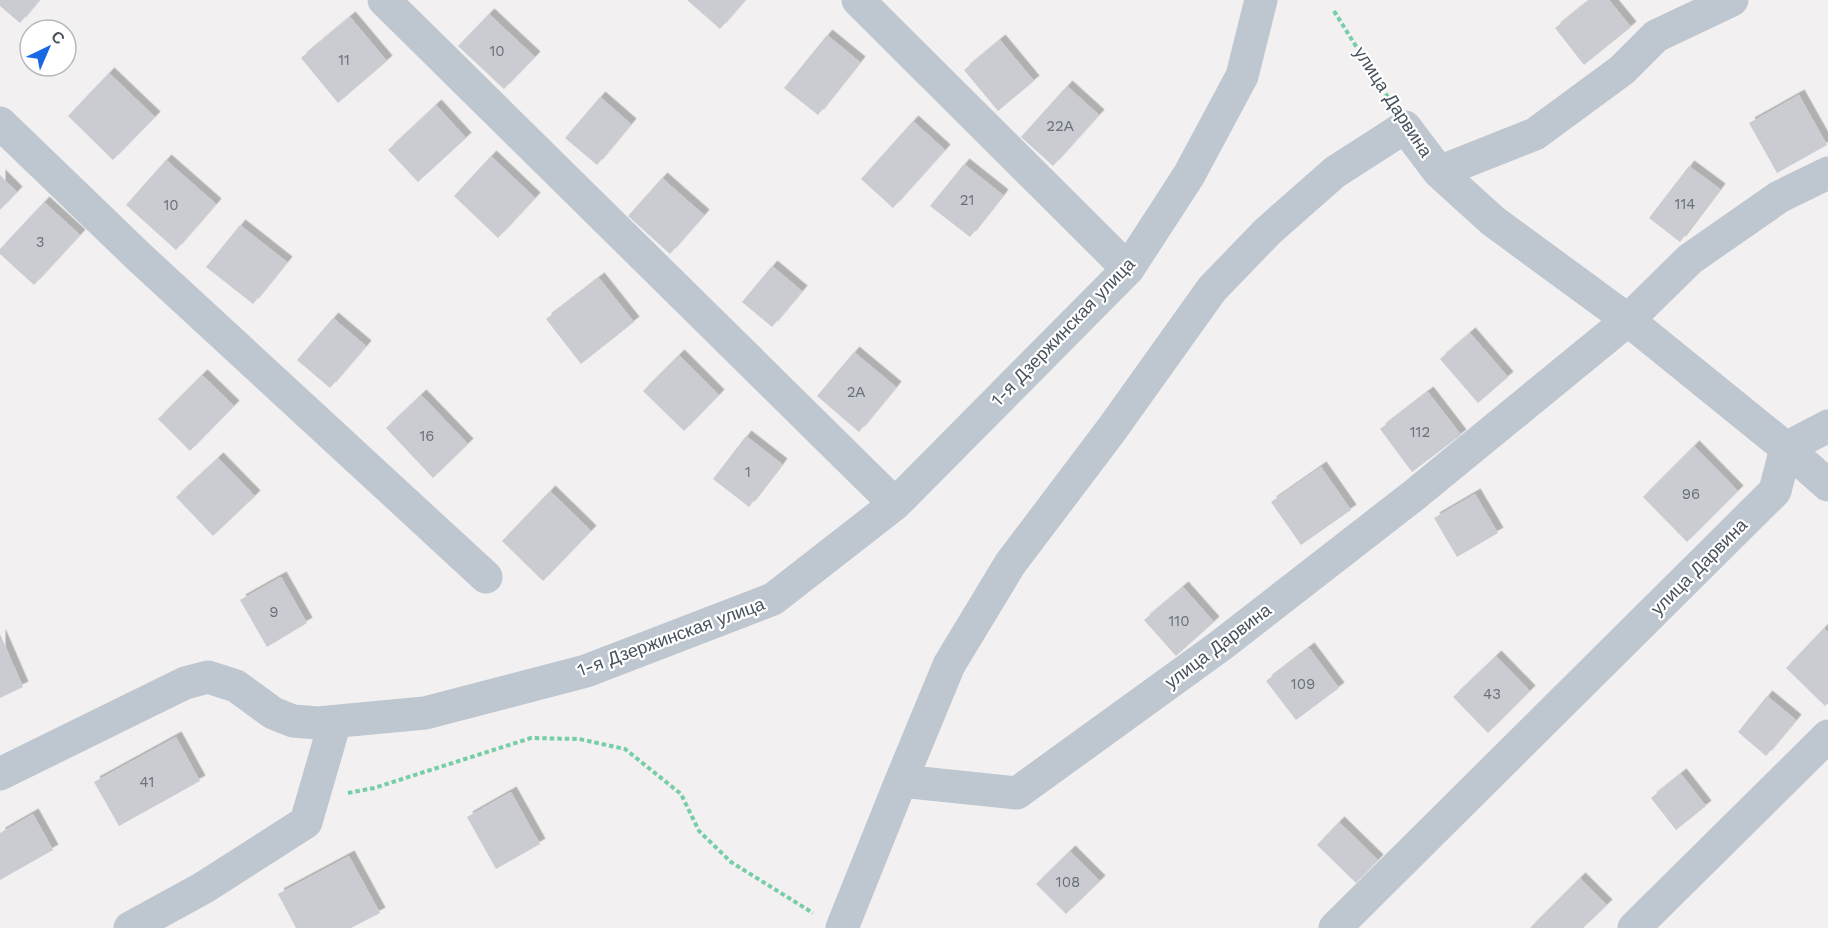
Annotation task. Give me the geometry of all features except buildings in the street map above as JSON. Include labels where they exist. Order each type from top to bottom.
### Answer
[{"type":"street","points":[[384,0],[895,504]]},
{"type":"street","points":[[858,0],[1128,269]]},
{"type":"street","name":"1-я Дзержинская улица","points":[[0,774],[184,682],[208,677],[236,686],[273,713],[293,721],[335,722],[425,713],[586,670],[773,599],[895,504],[1128,269],[1189,175],[1242,76],[1261,0]]},
{"type":"street","points":[[1439,172],[1535,134],[1622,70],[1656,36],[1732,0]]},
{"type":"street","points":[[0,123],[137,255],[486,577]]},
{"type":"street","points":[[832,923],[901,782],[949,665],[1010,564],[1112,429],[1212,289],[1267,232],[1335,172],[1405,127]]},
{"type":"street","name":"улица Дарвина","points":[[1405,127],[1439,172],[1493,221],[1628,320],[1786,448],[1828,485]]},
{"type":"street","name":"улица Дарвина","points":[[901,782],[1017,793],[1257,618],[1413,496],[1628,320],[1690,260],[1779,197],[1828,173]]},
{"type":"street","points":[[1786,448],[1828,426]]},
{"type":"street","name":"улица Дарвина","points":[[1335,928],[1775,491],[1786,448]]},
{"type":"street","points":[[130,928],[203,888],[306,822],[335,722]]},
{"type":"street","points":[[1634,928],[1828,736]]},
{"type":"path","name":"улица Дарвина","points":[[1334,10],[1405,127]]},
{"type":"path","points":[[341,791],[349,793],[374,788],[531,738],[579,740],[626,749],[681,794],[699,831],[731,862],[794,903],[832,923]]}]
